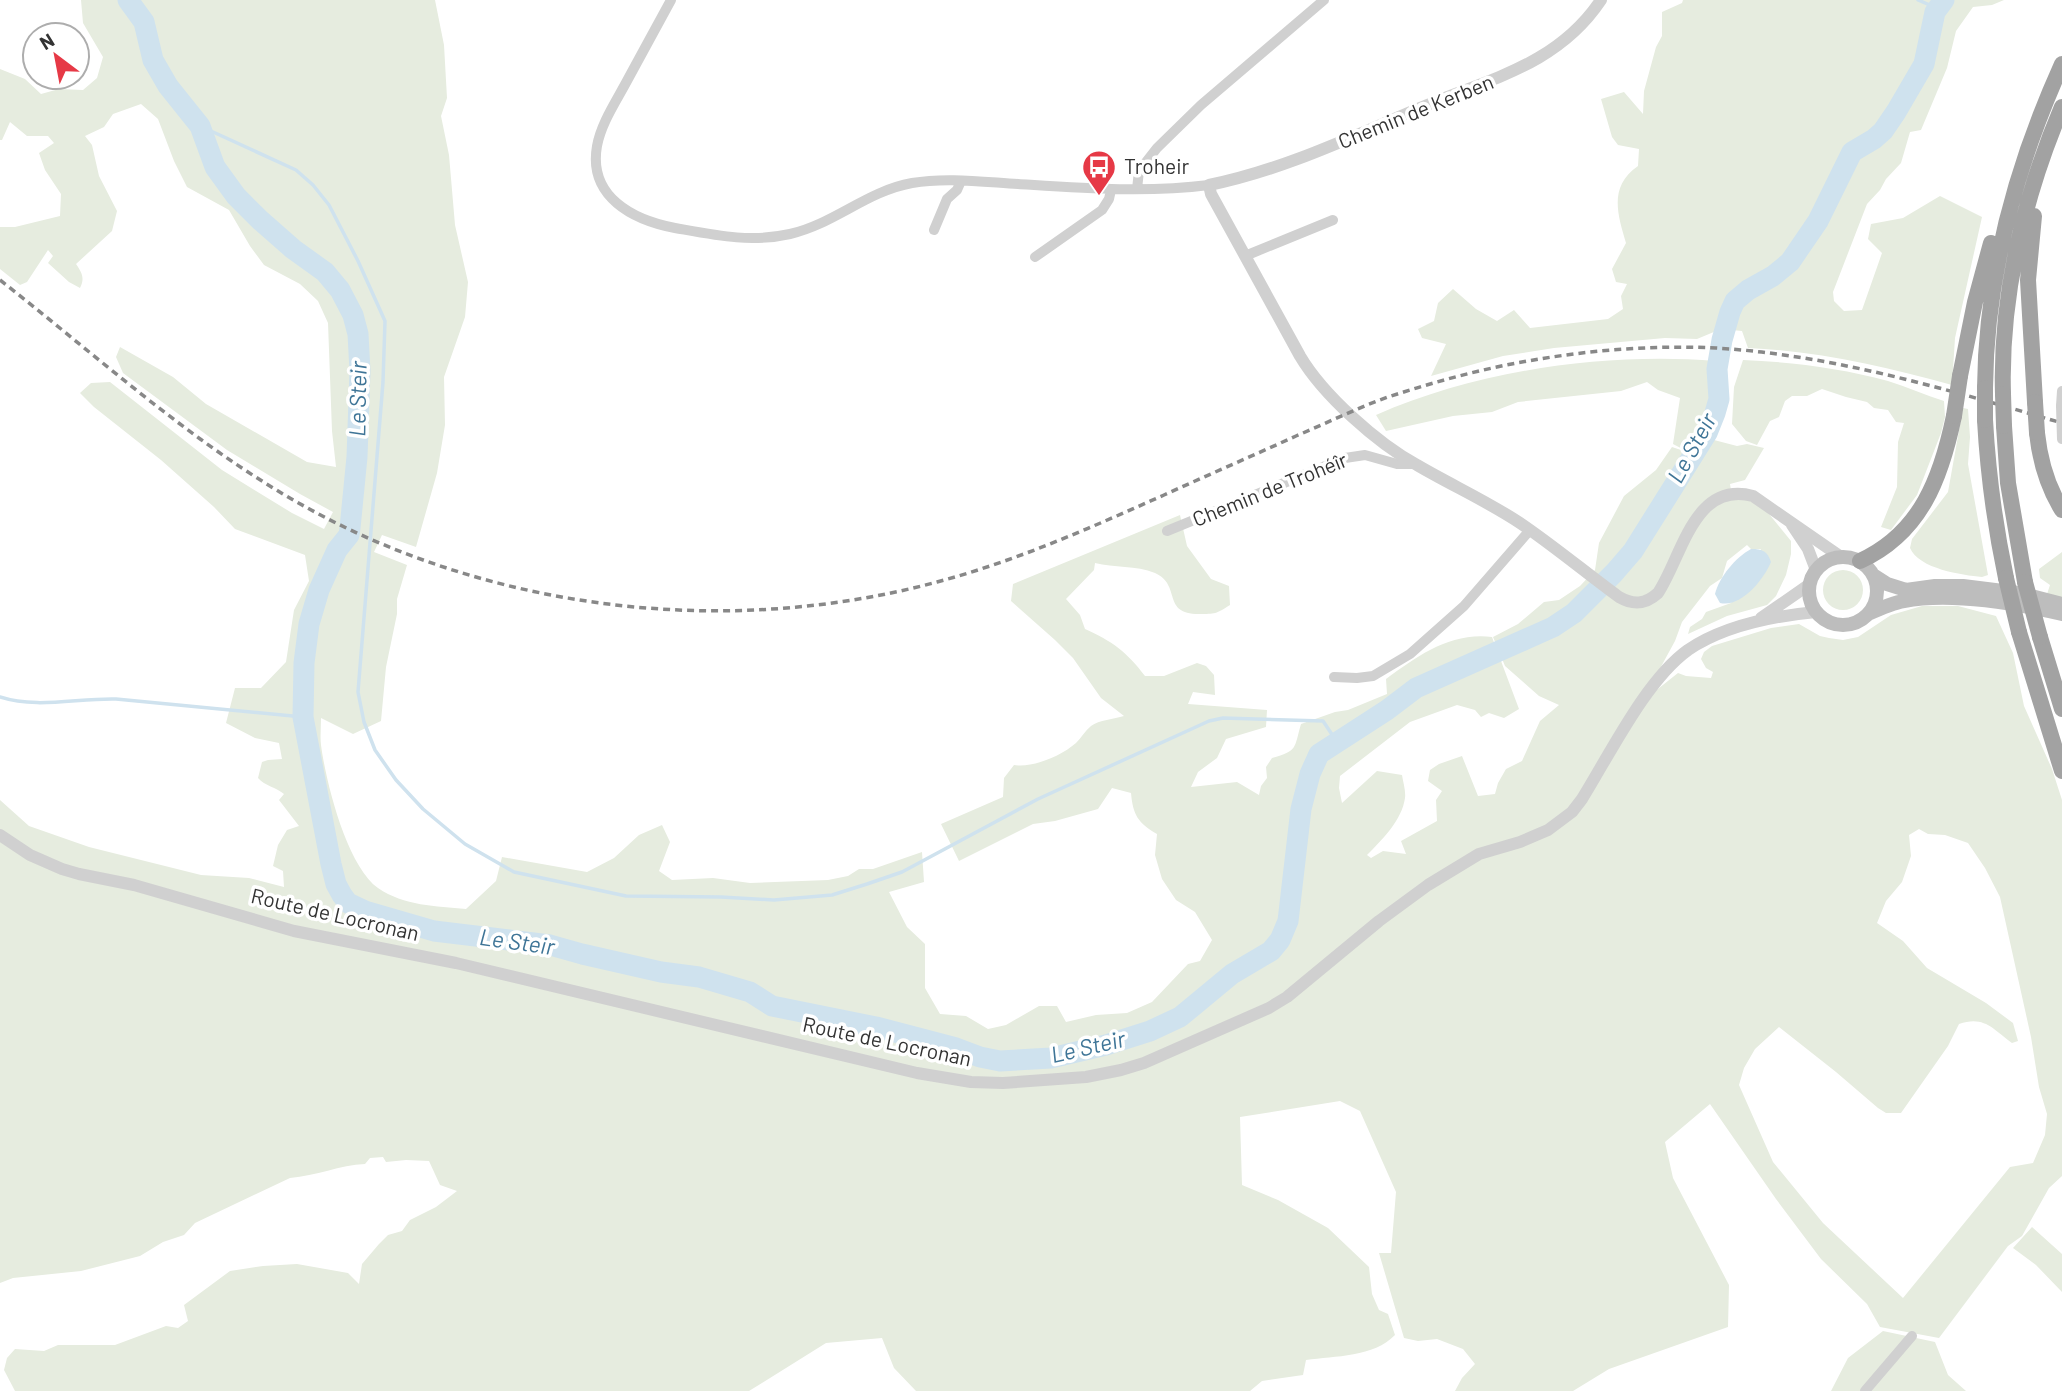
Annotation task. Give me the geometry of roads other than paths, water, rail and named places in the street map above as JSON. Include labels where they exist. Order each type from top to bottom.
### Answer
[{"type":"highway","points":[[1860,561],[1895,540],[1922,506],[1942,464],[1984,266],[2003,205],[2062,64]]},
{"type":"highway","points":[[2062,107],[2029,202],[2012,277],[2004,327],[2003,394],[2008,483],[2025,582],[2062,709]]},
{"type":"highway","points":[[2040,113],[2014,191],[1999,249],[1986,331],[1985,420],[1992,499],[2006,578],[2019,632],[2062,771]]},
{"type":"highway","points":[[2047,146],[2033,225],[2029,263],[2029,317],[2041,464],[2062,510]]},
{"type":"main road","points":[[2062,604],[2019,593],[1963,586],[1906,590],[1873,575],[1860,561],[1841,557],[1823,563],[1816,570],[1810,584],[1810,598],[1816,612],[1824,619],[1844,625],[1904,600],[1985,600],[2062,614]]},
{"type":"main road","points":[[1868,614],[1877,593],[1873,575]]},
{"type":"street","points":[[671,0],[612,109],[597,146],[597,167],[602,187],[624,209],[643,220],[729,238],[761,238],[808,228],[884,190],[912,183],[961,181],[1111,190],[1209,185],[1222,216],[1315,378],[1362,424],[1415,464],[1513,518],[1619,597],[1638,604],[1646,602],[1658,593],[1692,526],[1708,505],[1720,497],[1735,493],[1753,496],[1841,557]]},
{"type":"street","points":[[1138,189],[1139,171],[1157,148],[1201,105],[1324,0]]},
{"type":"street","name":"Chemin de Kerben","points":[[1209,185],[1301,158],[1521,68],[1551,50],[1575,31],[1601,0]]},
{"type":"street","points":[[934,230],[947,199],[957,190],[961,181]]},
{"type":"street","points":[[1035,257],[1101,210],[1110,200],[1111,190]]},
{"type":"street","points":[[1245,256],[1333,220]]},
{"type":"street","points":[[2062,391],[2062,439]]},
{"type":"street","name":"Chemin de Trohéîr","points":[[1167,531],[1345,458],[1365,455],[1397,464],[1415,464]]},
{"type":"street","points":[[1788,519],[1805,542],[1816,570]]},
{"type":"street","points":[[1334,677],[1373,676],[1410,654],[1464,606],[1530,530]]},
{"type":"street","name":"Route de Locronan","points":[[1757,621],[1810,584]]},
{"type":"street","name":"Route de Locronan","points":[[0,835],[30,855],[62,869],[134,885],[294,931],[456,963],[917,1073],[961,1081],[1003,1083],[1086,1077],[1144,1063],[1269,1008],[1287,997],[1379,921],[1446,873],[1479,854],[1536,836],[1572,812],[1583,799],[1656,682],[1689,650],[1706,640],[1757,621],[1816,612]]},
{"type":"street","points":[[1865,1391],[1912,1336]]},
{"type":"water","points":[[1751,549],[1766,553],[1771,562],[1768,569],[1744,597],[1720,603],[1715,594],[1724,574]]},
{"type":"waterway","name":"Le Steir","points":[[128,0],[144,22],[153,60],[168,86],[200,126],[215,167],[236,196],[260,220],[325,272],[340,290],[353,315],[358,334],[360,371],[357,457],[349,535],[337,550],[319,590],[309,624],[304,663],[303,717],[331,864],[336,884],[348,903],[365,911],[434,931],[550,945],[661,972],[699,977],[750,992],[772,1006],[876,1027],[1000,1061],[1051,1058],[1150,1031],[1180,1017],[1232,974],[1271,951],[1280,940],[1288,921],[1301,809],[1310,774],[1319,754],[1416,688],[1553,627],[1574,613],[1614,573],[1633,551],[1707,433],[1719,399],[1717,369],[1722,340],[1735,301],[1790,262],[1818,221],[1852,152],[1883,131],[1924,64],[1935,12],[1944,0]]},
{"type":"waterway","points":[[1918,0],[1932,6]]},
{"type":"waterway","name":"Le Steir","points":[[1934,0],[1932,6],[1935,12]]},
{"type":"waterway","name":"Le Steir","points":[[200,126],[296,170],[313,185],[329,205],[385,321],[383,382],[358,692],[364,722],[375,750],[396,780],[423,809],[465,844],[514,872],[626,896],[774,900],[832,895],[902,872],[1038,799],[1209,721],[1223,718],[1323,721],[1337,742]]},
{"type":"waterway","points":[[0,697],[43,703],[116,699],[303,717]]},
{"type":"railway","points":[[0,280],[182,426],[277,490],[328,519],[382,544],[448,569],[517,588],[586,601],[656,609],[727,611],[798,607],[868,597],[966,574],[1080,531],[1388,397],[1475,372],[1574,354],[1621,349],[1692,347],[1804,358],[1891,376],[2062,423]]},
{"type":"place","name":"Troheir","points":[[1099,197]]}]
